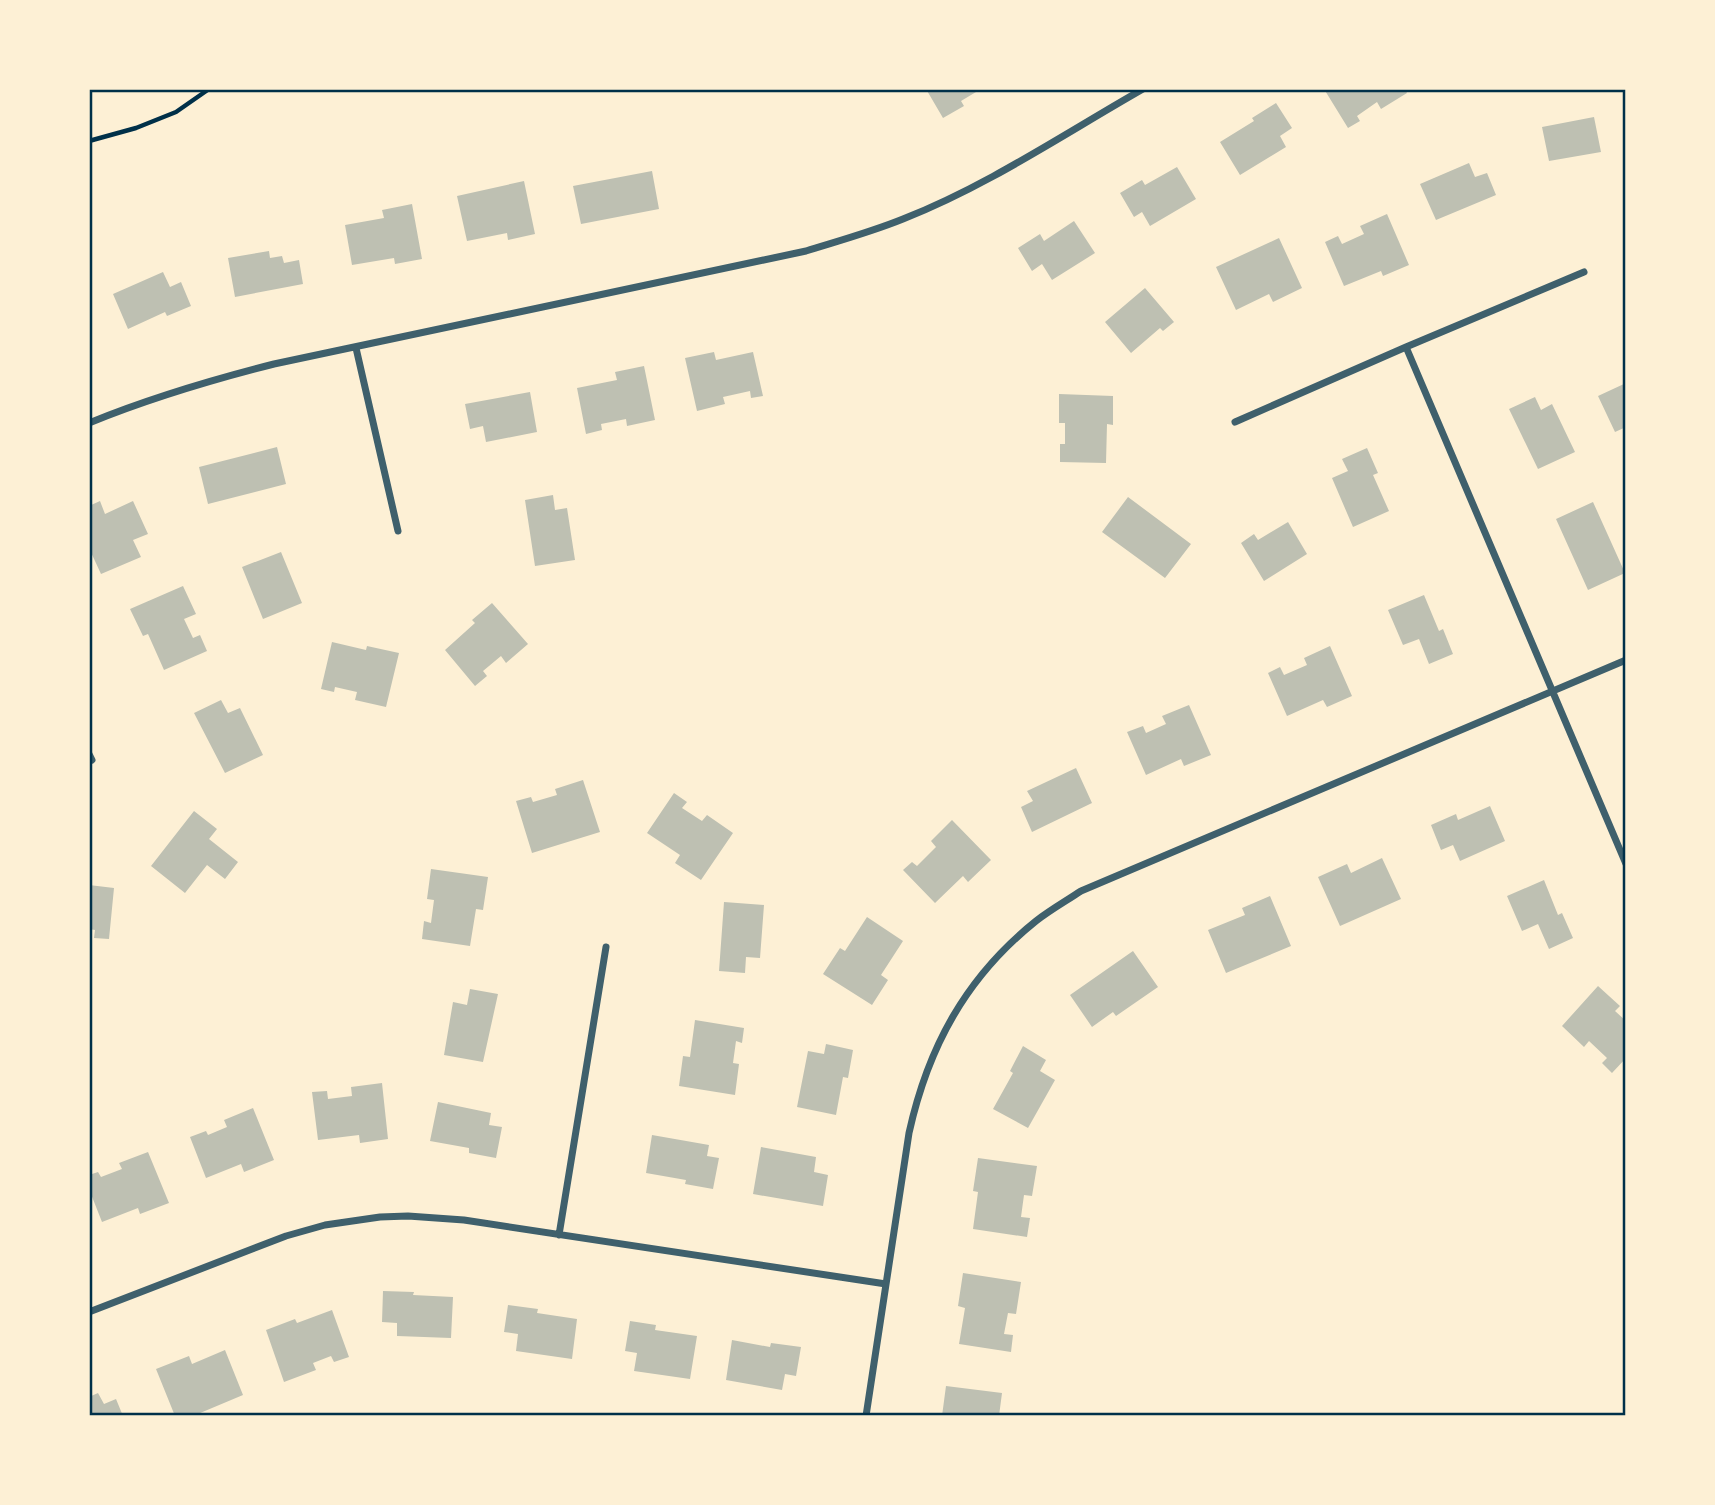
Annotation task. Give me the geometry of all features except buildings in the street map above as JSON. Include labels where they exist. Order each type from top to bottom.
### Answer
[{"type":"street","points":[[89,423],[202,382],[806,251],[856,236],[905,218],[973,186],[1143,89]]},
{"type":"street","points":[[1235,422],[1584,272]]},
{"type":"street","points":[[1406,347],[1626,864]]},
{"type":"street","points":[[356,348],[398,531]]},
{"type":"street","points":[[866,1416],[909,1133],[923,1077],[934,1049],[954,1012],[997,957],[1036,921],[1081,891],[1626,660]]},
{"type":"street","points":[[559,1235],[606,947]]},
{"type":"street","points":[[89,1312],[286,1236],[325,1225],[408,1216],[464,1220],[886,1284]]},
{"type":"path","points":[[89,141],[136,128],[176,112],[209,89]]}]
